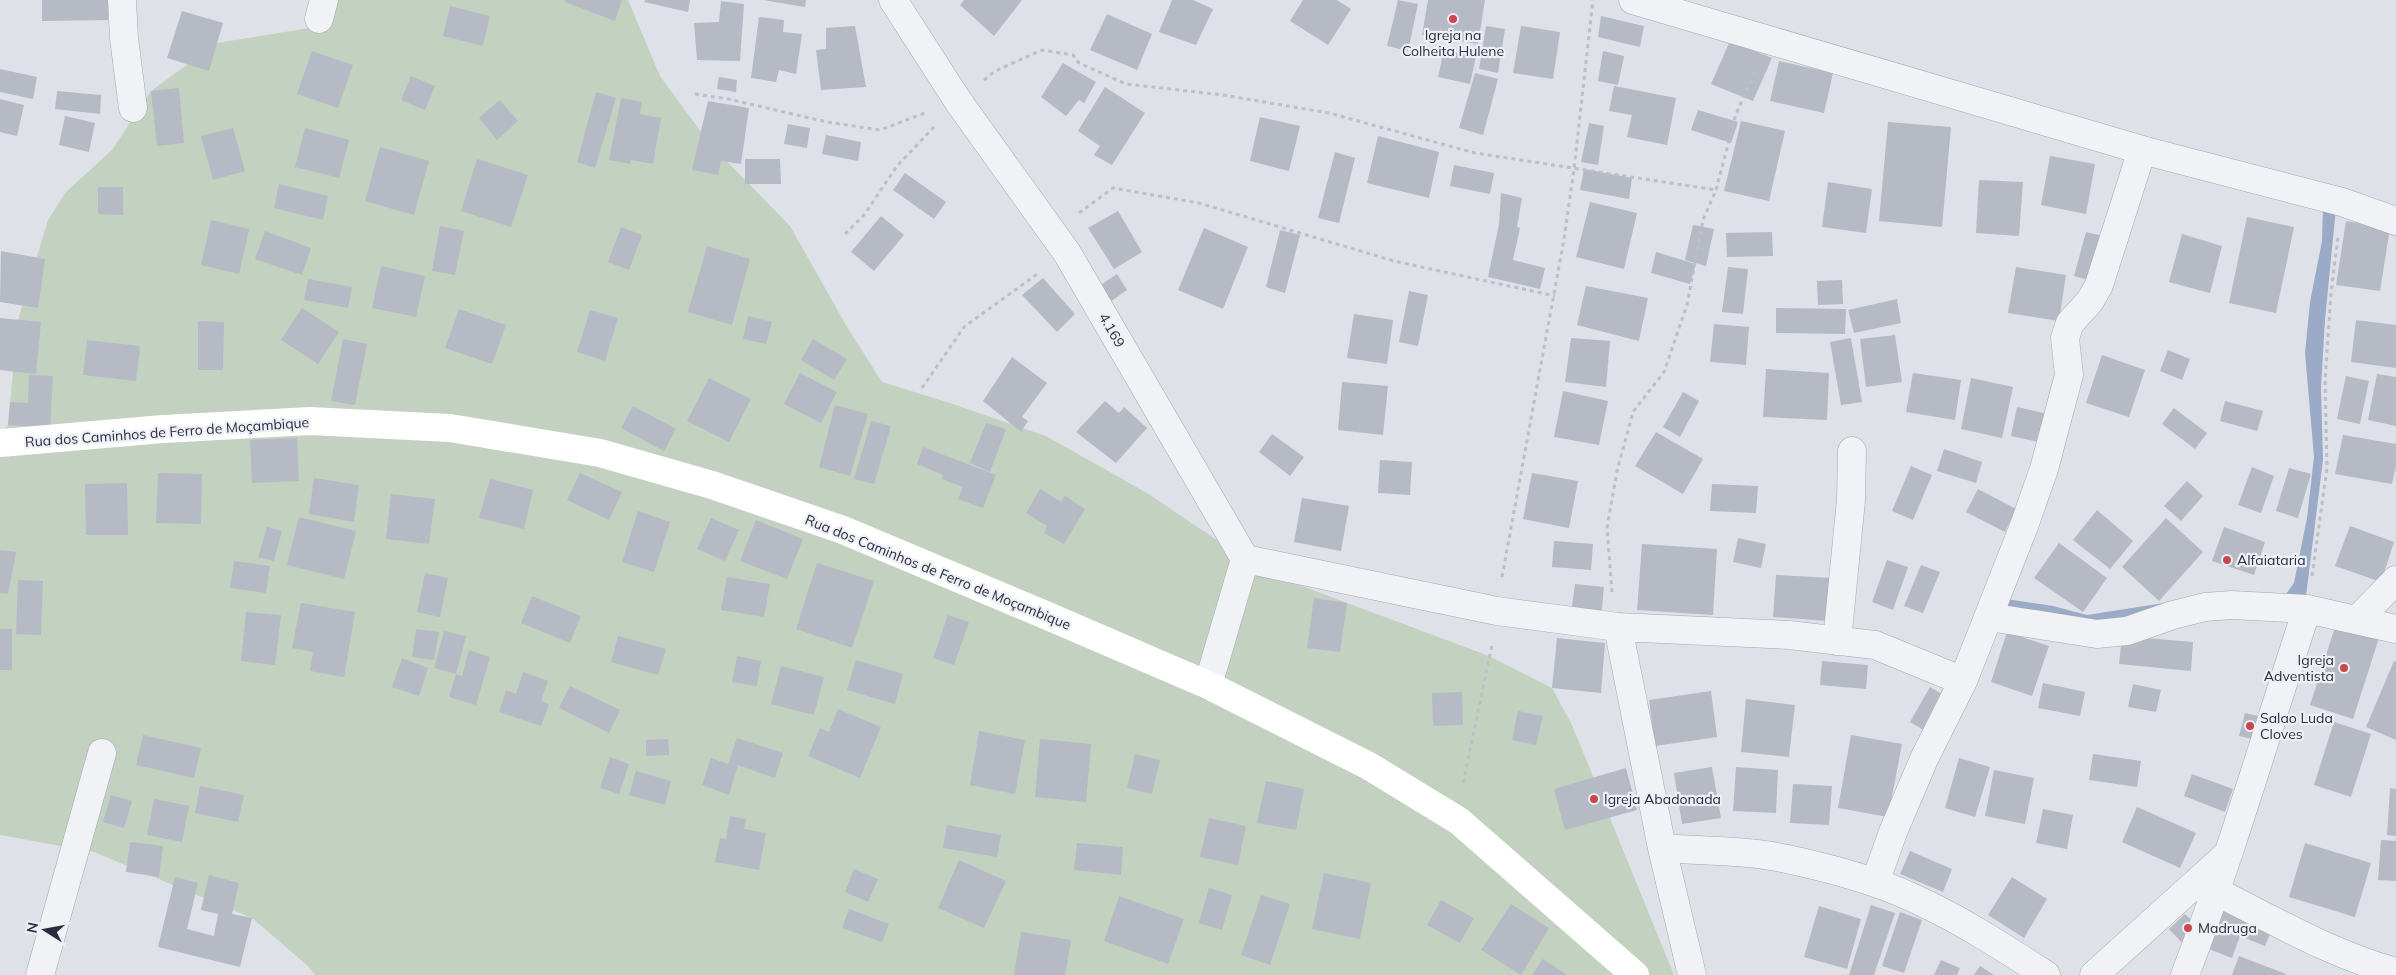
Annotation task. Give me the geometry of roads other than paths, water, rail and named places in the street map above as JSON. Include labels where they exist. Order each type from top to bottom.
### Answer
[{"type":"street","points":[[122,0],[124,38],[133,108]]},
{"type":"street","name":"4.169","points":[[893,0],[958,101],[1067,253],[1245,559]]},
{"type":"street","points":[[1633,0],[2142,150],[2342,202],[2396,221]]},
{"type":"street","points":[[1875,882],[1893,832],[1924,760],[1963,681],[2044,469],[2069,375],[2065,338],[2070,323],[2090,301],[2099,285],[2142,150]]},
{"type":"street","name":"Rua dos Caminhos de Ferro de Moçambique","points":[[0,443],[310,421],[450,428],[600,454],[712,485],[843,530],[1208,685],[1369,766],[1459,821],[1635,975]]},
{"type":"street","points":[[1837,641],[1851,500],[1852,451]]},
{"type":"street","points":[[1208,685],[1245,559],[1497,611],[1618,627],[1789,635],[1876,644],[1963,681]]},
{"type":"street","points":[[2358,620],[2396,580]]},
{"type":"street","points":[[1989,617],[2097,634],[2128,631],[2173,615],[2206,607],[2232,606],[2307,609],[2396,629]]},
{"type":"street","points":[[2185,975],[2217,892],[2227,855],[2261,756],[2307,609]]},
{"type":"street","points":[[1618,627],[1662,848],[1692,975]]},
{"type":"street","points":[[40,975],[102,754]]},
{"type":"street","points":[[1662,848],[1732,852],[1785,859],[1875,882],[1912,897],[1938,911],[1998,944],[2046,975]]},
{"type":"street","points":[[2094,975],[2227,855]]},
{"type":"street","points":[[2217,892],[2335,950],[2372,966],[2396,972]]},
{"type":"water","points":[[2323,206],[2336,208],[2325,320],[2321,387],[2323,460],[2306,596],[2103,627],[1996,613],[2000,598],[2053,606],[2087,615],[2241,591],[2275,596],[2286,594],[2294,583],[2307,518],[2314,457],[2305,353],[2310,302],[2322,241]]},
{"type":"place","name":"Igreja na Colheita Hulene","points":[[1453,19]]},
{"type":"place","name":"Alfaiataria","points":[[2227,560]]},
{"type":"place","name":"Igreja Adventista","points":[[2344,668]]},
{"type":"place","name":"Salao Luda Cloves","points":[[2250,726]]},
{"type":"place","name":"Igreja Abadonada","points":[[1594,799]]},
{"type":"place","name":"Madruga","points":[[2188,928]]}]
